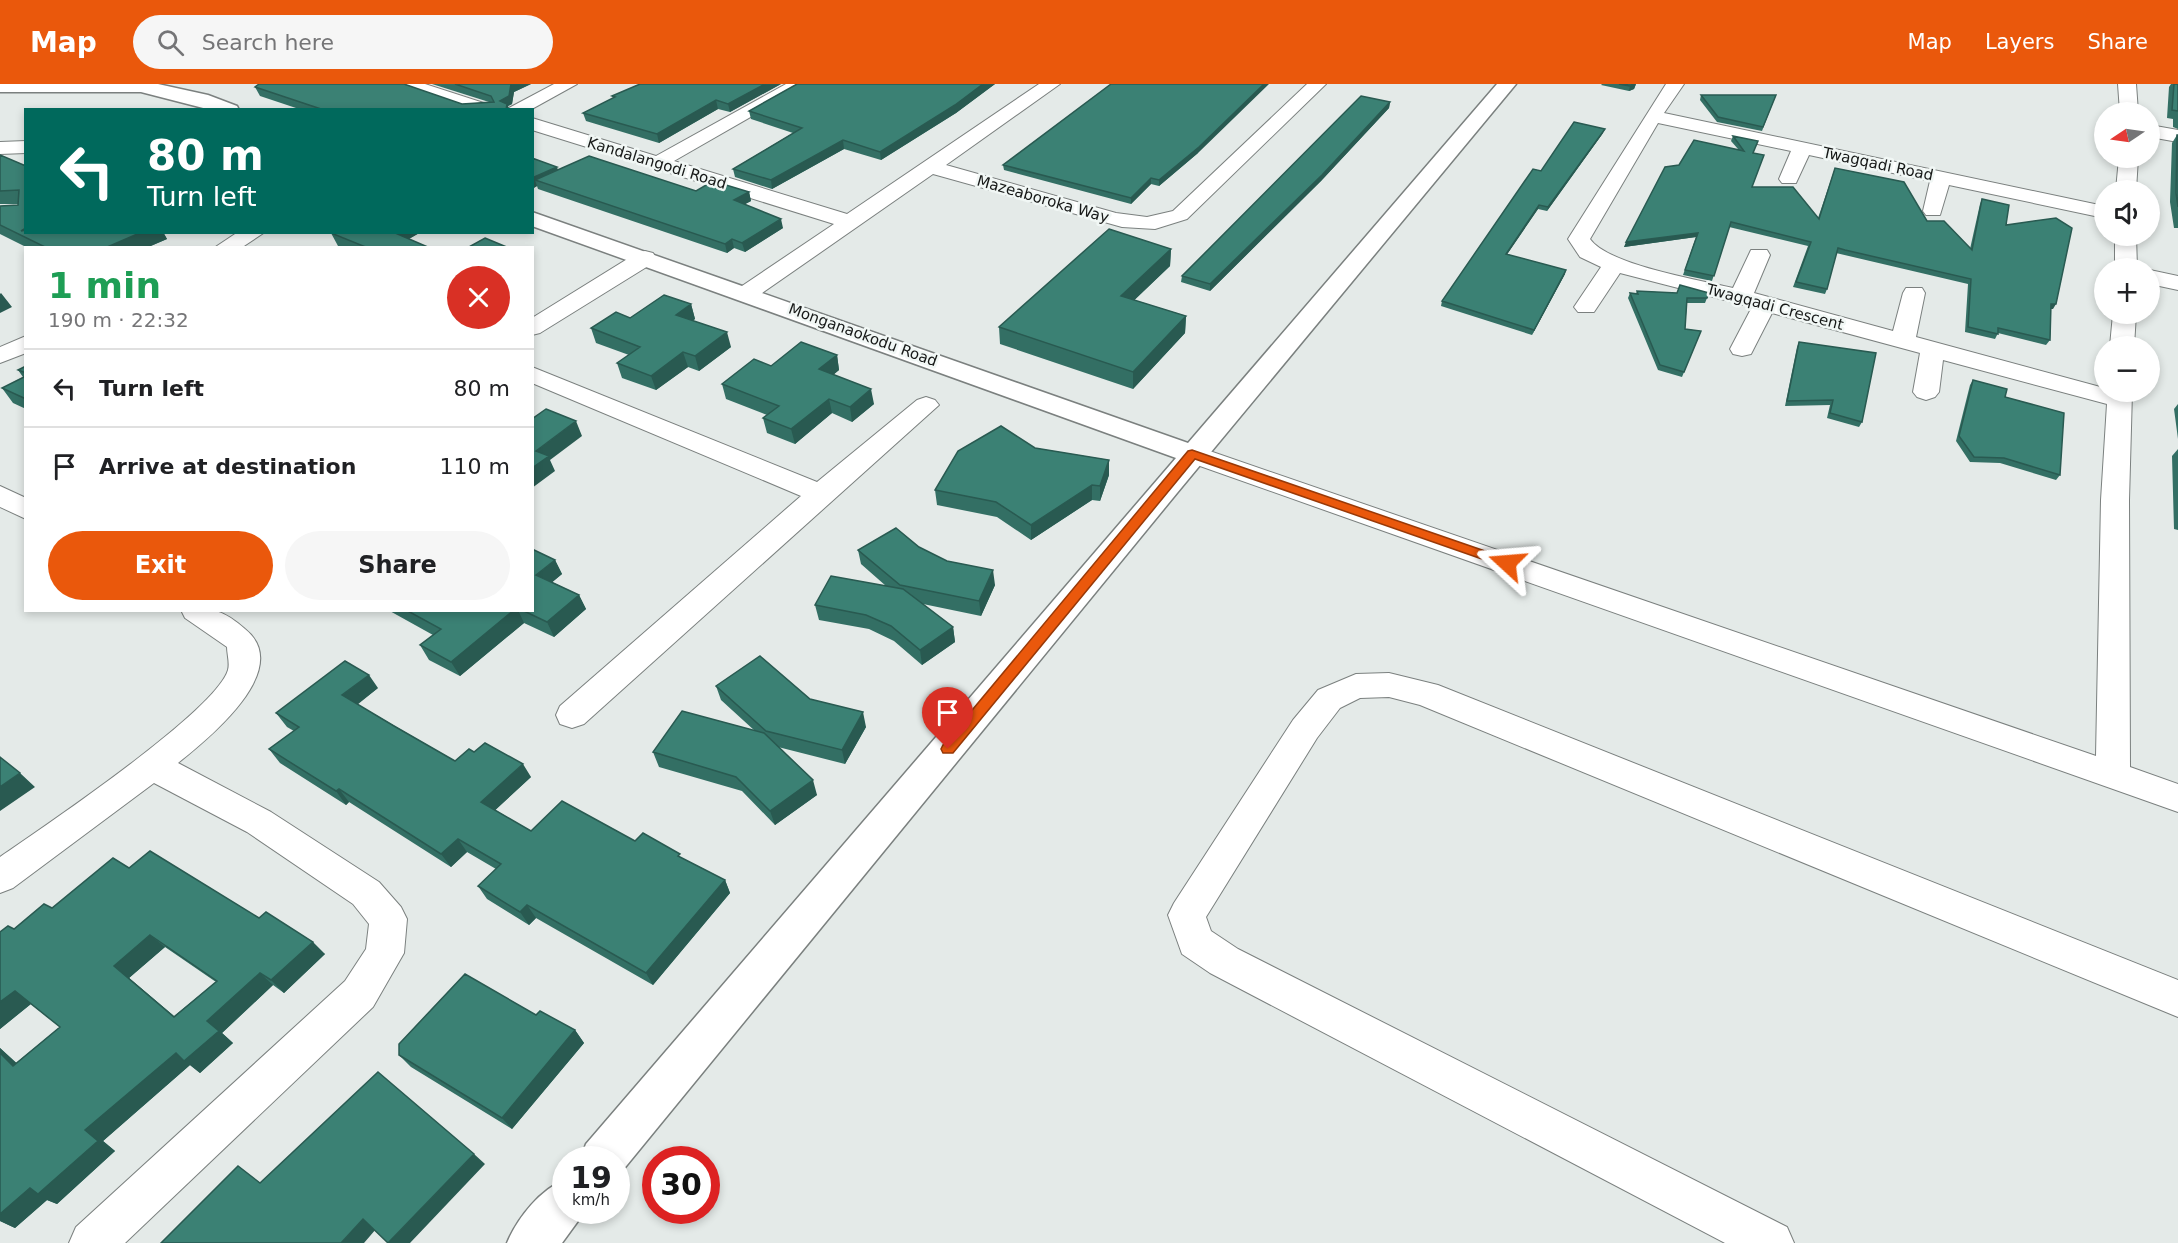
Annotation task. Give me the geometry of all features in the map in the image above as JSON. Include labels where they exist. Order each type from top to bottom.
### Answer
[{"type":"street","points":[[407,84],[480,108]]},
{"type":"street","points":[[518,108],[568,84]]},
{"type":"street","points":[[657,163],[799,84]]},
{"type":"street","points":[[747,293],[1051,84]]},
{"type":"street","name":"Mazeaboroka Way","points":[[930,167],[1113,219],[1158,224],[1180,215],[1317,84]]},
{"type":"street","points":[[614,1146],[978,714],[1192,454],[1507,84]]},
{"type":"street","points":[[1653,116],[1675,84]]},
{"type":"street","points":[[2127,84],[2128,102]]},
{"type":"street","points":[[0,86],[143,85],[201,99],[225,108]]},
{"type":"street","name":"Twagqadi Road","points":[[1653,116],[2094,210]]},
{"type":"street","name":"Twagqadi Crescent","points":[[1653,116],[1579,239],[1588,252],[1614,265],[2094,390]]},
{"type":"street","name":"Kandalangodi Road","points":[[534,125],[850,222]]},
{"type":"street","points":[[2160,133],[2178,136]]},
{"type":"street","points":[[0,148],[24,147]]},
{"type":"street","points":[[1789,179],[1802,148]]},
{"type":"street","points":[[1933,210],[1941,177]]},
{"type":"street","name":"Monganaokodu Road","points":[[534,219],[1192,454]]},
{"type":"street","points":[[228,246],[251,234]]},
{"type":"street","points":[[1741,297],[1760,255]]},
{"type":"street","points":[[534,327],[645,258]]},
{"type":"street","points":[[1586,307],[1614,265]]},
{"type":"street","points":[[2160,279],[2178,283]]},
{"type":"street","points":[[1903,341],[1914,293]]},
{"type":"street","points":[[1742,349],[1765,304]]},
{"type":"street","points":[[0,356],[24,344]]},
{"type":"street","points":[[1926,393],[1933,349]]},
{"type":"street","points":[[534,375],[820,494]]},
{"type":"street","points":[[2113,774],[2115,501],[2119,402]]},
{"type":"street","points":[[572,715],[820,494],[926,405]]},
{"type":"street","points":[[1192,454],[2178,798]]},
{"type":"street","points":[[0,495],[24,509]]},
{"type":"street","points":[[0,877],[151,765],[207,720],[227,699],[244,672],[242,643],[199,612]]},
{"type":"street","points":[[1771,1243],[1351,1025],[1267,985],[1195,942],[1187,915],[1305,729],[1329,699],[1356,686],[1389,686],[1427,694],[2178,999]]},
{"type":"street","points":[[92,1243],[359,994],[385,952],[388,919],[366,893],[259,822],[151,765]]},
{"type":"street","points":[[531,1243],[552,1218]]},
{"type":"building","points":[[259,84],[404,84],[462,104],[494,102],[491,96],[455,84],[511,84],[509,96],[500,101],[507,104],[506,108],[318,108],[255,87]]},
{"type":"building","points":[[640,84],[765,84],[728,104],[716,100],[657,134],[583,113],[615,97],[612,96]]},
{"type":"building","points":[[797,84],[983,84],[955,105],[880,152],[843,140],[771,180],[733,169],[802,128],[749,111]]},
{"type":"building","points":[[1111,84],[1264,84],[1199,147],[1159,180],[1151,178],[1131,198],[1003,165]]},
{"type":"building","points":[[2174,84],[2178,84],[2178,111],[2172,110]]},
{"type":"building","points":[[1701,95],[1776,95],[1763,127],[1718,117]]},
{"type":"building","points":[[1361,96],[1390,102],[1322,175],[1210,284],[1182,276]]},
{"type":"building","points":[[1574,122],[1605,129],[1548,207],[1539,205],[1506,254],[1566,270],[1534,330],[1442,301],[1533,169],[1541,171]]},
{"type":"building","points":[[2178,135],[2178,207],[2176,193]]},
{"type":"building","points":[[1733,136],[1758,141],[1753,153],[1764,155],[1752,187],[1793,187],[1819,219],[1835,168],[1904,182],[1927,221],[1944,221],[1972,250],[1982,199],[2009,205],[2006,225],[2056,218],[2072,228],[2056,304],[2051,304],[2050,340],[1998,328],[1998,334],[1968,327],[1971,279],[1838,248],[1827,289],[1796,282],[1811,242],[1731,222],[1714,276],[1685,270],[1698,233],[1626,242],[1665,167],[1679,165],[1694,140],[1744,151]]},
{"type":"building","points":[[0,155],[24,165],[24,229],[21,231],[24,230],[24,234],[137,234],[110,246],[43,246],[0,225],[0,206],[18,205],[19,190],[0,191]]},
{"type":"building","points":[[589,156],[696,191],[713,181],[749,192],[734,200],[781,219],[742,243],[732,239],[725,244],[535,180]]},
{"type":"building","points":[[534,159],[557,167],[534,177]]},
{"type":"building","points":[[1109,229],[1171,249],[1121,296],[1186,316],[1133,372],[999,327]]},
{"type":"building","points":[[333,234],[398,234],[425,246],[363,246]]},
{"type":"building","points":[[485,238],[504,246],[471,246]]},
{"type":"building","points":[[1680,285],[1709,293],[1707,298],[1687,298],[1685,329],[1701,331],[1684,372],[1660,365],[1630,293],[1638,294],[1637,291],[1677,293]]},
{"type":"building","points":[[664,295],[691,304],[676,315],[727,332],[695,356],[683,352],[651,376],[617,363],[640,347],[591,328],[616,312],[630,318]]},
{"type":"building","points":[[801,342],[837,355],[819,369],[871,389],[850,407],[829,399],[791,429],[763,418],[779,406],[722,384],[754,359],[771,366]]},
{"type":"building","points":[[1799,342],[1876,353],[1862,422],[1830,413],[1833,400],[1787,401]]},
{"type":"building","points":[[24,377],[24,398],[2,388]]},
{"type":"building","points":[[1973,380],[2007,389],[2005,397],[2064,413],[2060,475],[2004,458],[1974,457],[1959,436]]},
{"type":"building","points":[[546,409],[576,421],[536,451],[549,456],[534,467],[534,418]]},
{"type":"building","points":[[1001,426],[1035,448],[1109,460],[1100,486],[1092,485],[1031,525],[996,502],[935,490],[958,451]]},
{"type":"building","points":[[896,528],[919,547],[947,561],[993,570],[979,601],[900,585],[858,550]]},
{"type":"building","points":[[534,550],[555,560],[536,575],[579,595],[547,622],[526,612],[534,612]]},
{"type":"building","points":[[831,576],[903,589],[953,627],[920,650],[891,626],[866,615],[815,605]]},
{"type":"building","points":[[410,612],[512,612],[451,662],[420,645],[441,629]]},
{"type":"building","points":[[760,656],[810,699],[863,712],[842,750],[766,731],[716,686]]},
{"type":"building","points":[[345,661],[369,675],[342,695],[394,726],[455,761],[469,749],[474,752],[485,743],[523,764],[481,802],[531,831],[562,801],[635,841],[643,833],[680,854],[678,856],[725,880],[646,973],[527,905],[520,912],[478,886],[501,864],[458,839],[441,854],[339,789],[336,791],[269,749],[299,727],[276,713]]},
{"type":"building","points":[[682,711],[764,733],[813,780],[770,811],[736,777],[653,752]]},
{"type":"building","points":[[0,757],[20,773],[0,787]]},
{"type":"building","points":[[150,851],[259,918],[266,912],[313,942],[271,980],[260,973],[207,1021],[219,1031],[184,1061],[176,1053],[85,1130],[98,1141],[38,1194],[30,1188],[0,1214],[0,1053],[13,1066],[60,1027],[15,991],[0,1002],[0,932],[8,926],[14,929],[44,904],[52,908],[113,858],[129,868]],"holes":[[[150,935],[217,981],[174,1017],[114,966]]]},
{"type":"building","points":[[465,974],[536,1015],[540,1011],[575,1030],[502,1118],[399,1055],[399,1044]]},
{"type":"building","points":[[378,1072],[474,1154],[388,1243],[363,1219],[341,1243],[161,1243],[238,1166],[260,1183]]},
{"type":"route","points":[[948,749],[1192,454],[1507,563]]}]
